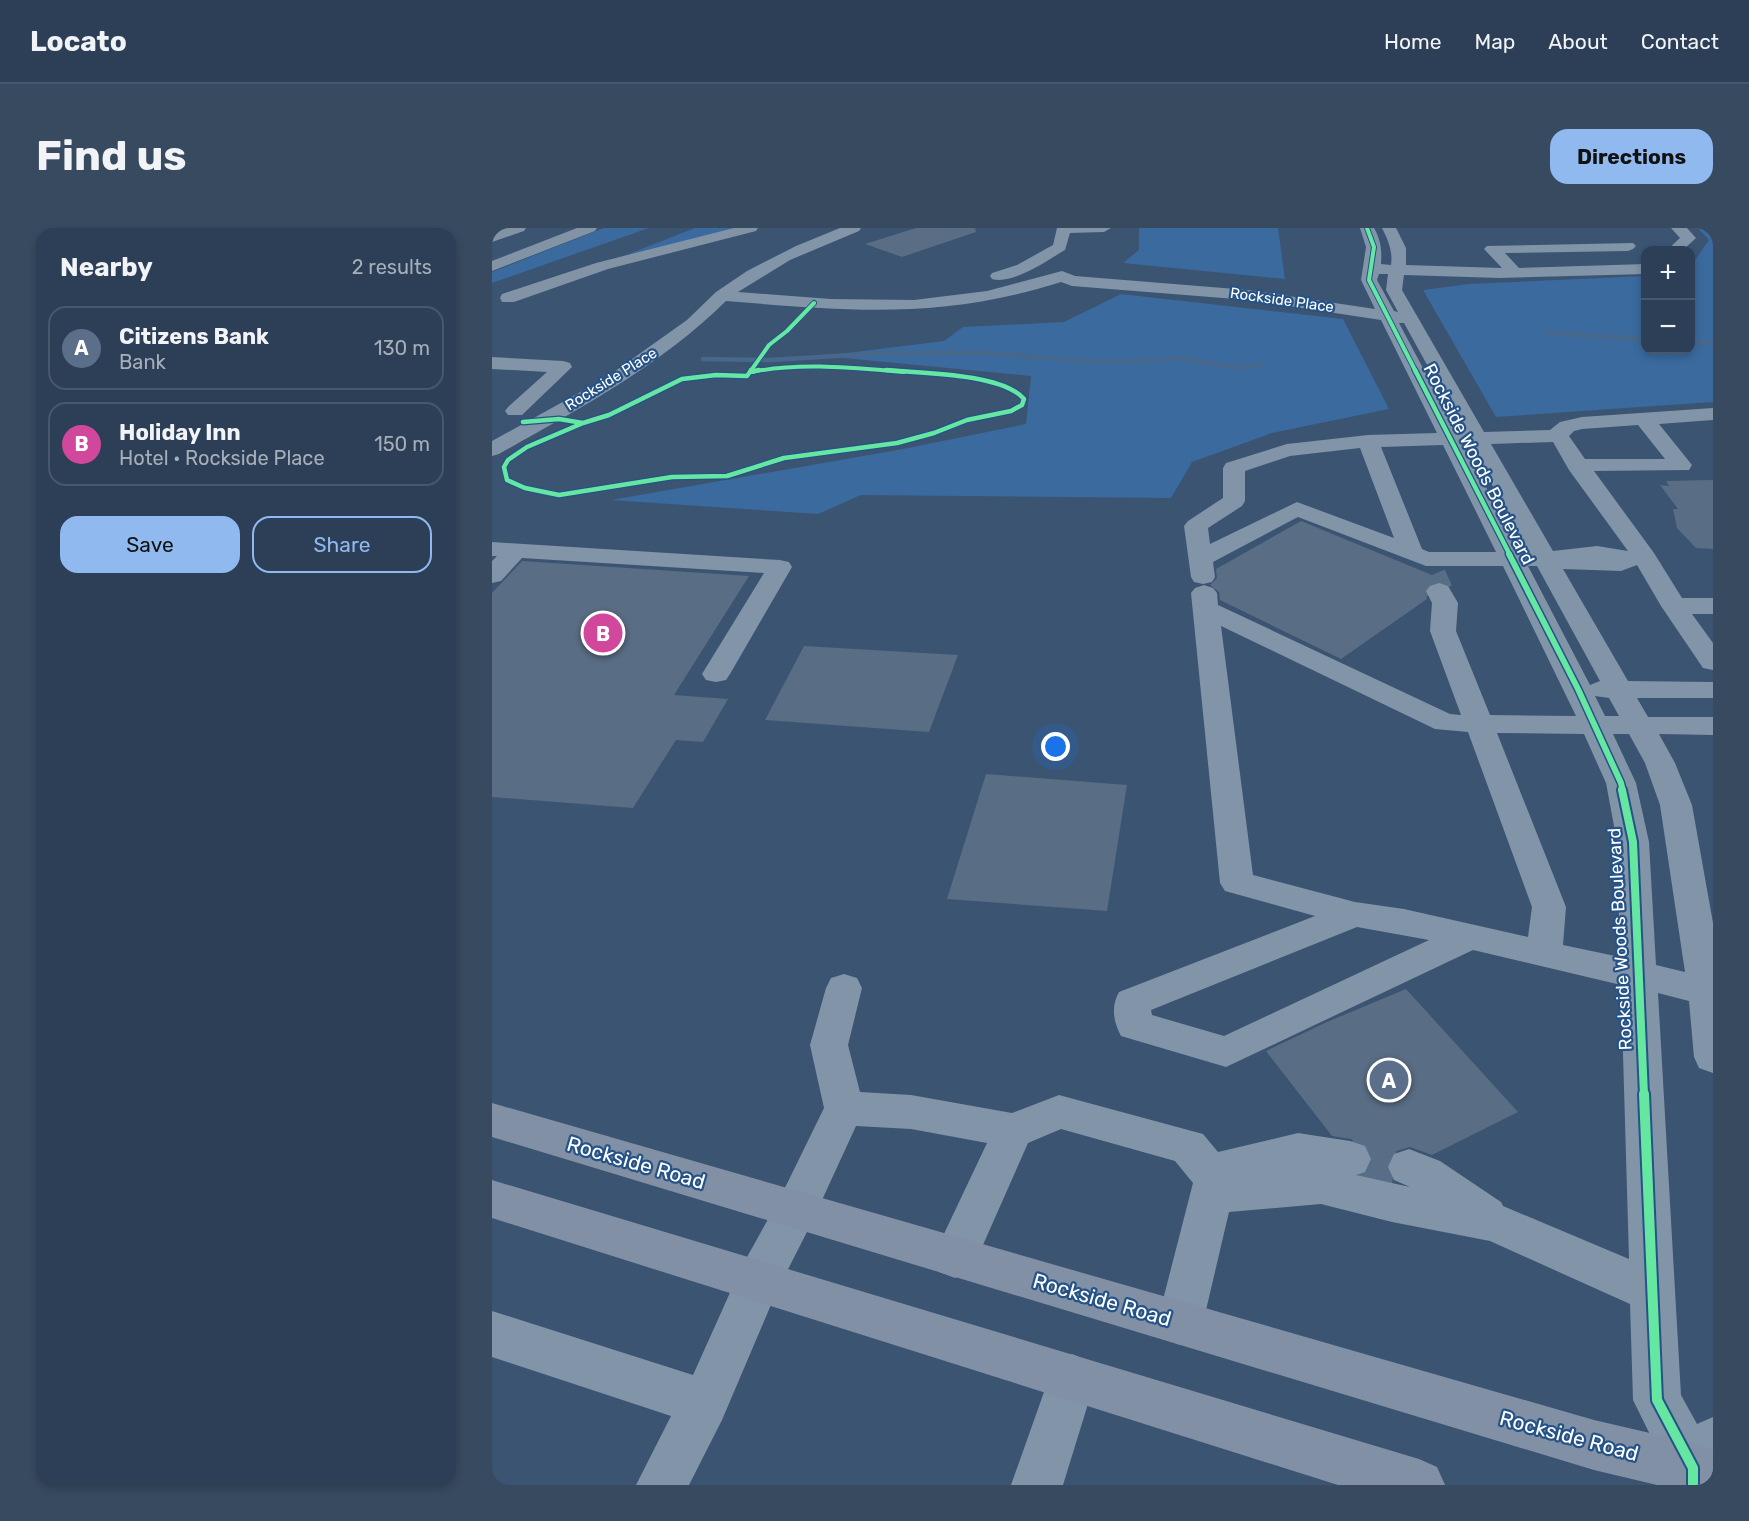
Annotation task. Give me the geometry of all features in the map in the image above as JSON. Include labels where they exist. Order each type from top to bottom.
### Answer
[{"type":"highway","points":[[492,238],[519,228]]},
{"type":"highway","points":[[492,255],[563,228]]},
{"type":"highway","points":[[492,266],[590,228]]},
{"type":"highway","points":[[500,301],[686,228]]},
{"type":"highway","points":[[500,301],[602,267],[751,228]]},
{"type":"highway","points":[[492,288],[582,256]]},
{"type":"main road","name":"Rockside Road","points":[[492,1120],[1594,1445],[1703,1468]]},
{"type":"main road","points":[[492,1199],[1419,1485]]},
{"type":"street","name":"Rockside Place","points":[[492,450],[611,383],[693,324],[743,279],[788,253],[852,228]]},
{"type":"street","points":[[983,279],[1023,268],[1059,247],[1064,229],[1104,228]]},
{"type":"street","name":"Rockside Woods Boulevard","points":[[1367,228],[1373,237],[1384,270]]},
{"type":"street","name":"Rockside Woods Boulevard","points":[[1389,228],[1399,252],[1384,270],[1369,280],[1397,313],[1464,440],[1511,559],[1578,689],[1621,783],[1633,842],[1657,1400],[1703,1468]]},
{"type":"street","points":[[1678,228],[1689,238],[1679,246]]},
{"type":"street","points":[[1616,234],[1641,258]]},
{"type":"street","points":[[1514,272],[1492,249],[1628,246]]},
{"type":"street","points":[[1023,268],[1062,276]]},
{"type":"street","points":[[1384,270],[1514,272],[1641,269]]},
{"type":"street","points":[[722,296],[880,306],[941,303],[1016,291],[1062,276]]},
{"type":"street","name":"Rockside Place","points":[[1062,276],[1154,281],[1397,313]]},
{"type":"street","points":[[743,279],[777,282]]},
{"type":"street","points":[[492,363],[563,367],[508,414],[547,417]]},
{"type":"street","points":[[1713,414],[1567,426],[1559,432],[1559,436],[1577,465],[1607,501],[1636,558],[1674,606],[1713,662]]},
{"type":"street","points":[[1692,416],[1713,435]]},
{"type":"street","points":[[1577,465],[1681,465],[1644,419]]},
{"type":"street","points":[[1559,436],[1368,441],[1287,450],[1234,468],[1234,501],[1196,526],[1237,883],[1355,914],[1404,922],[1710,992]]},
{"type":"street","name":"Rockside Woods Boulevard","points":[[1464,440],[1546,559],[1660,763],[1676,805],[1710,992],[1713,1057]]},
{"type":"street","points":[[1368,441],[1427,570],[1445,603],[1443,632],[1549,907],[1544,954]]},
{"type":"street","points":[[1203,584],[1297,509],[1427,570],[1511,559],[1621,564],[1636,558]]},
{"type":"street","points":[[492,576],[504,549],[780,567],[716,674]]},
{"type":"street","points":[[1203,584],[1445,723],[1640,727],[1713,726]]},
{"type":"street","points":[[1674,606],[1713,606]]},
{"type":"street","points":[[1578,689],[1713,690]]},
{"type":"street","points":[[1355,914],[1132,1002],[1134,1025],[1227,1052],[1469,937]]},
{"type":"street","points":[[662,1485],[705,1403],[758,1281],[796,1210],[844,1108],[828,1045],[844,988]]},
{"type":"street","points":[[844,1108],[911,1112],[1013,1131],[1059,1113],[1188,1147],[1210,1184],[1180,1323]]},
{"type":"street","points":[[955,1257],[1013,1131]]},
{"type":"street","points":[[1210,1184],[1298,1151],[1350,1159]]},
{"type":"street","points":[[1409,1167],[1425,1174],[1494,1222],[1652,1291]]},
{"type":"street","points":[[1210,1184],[1321,1185],[1392,1203],[1494,1222]]},
{"type":"street","points":[[492,1334],[705,1403]]},
{"type":"street","points":[[1037,1485],[1072,1378]]},
{"type":"shaded area","points":[[604,228],[649,228],[492,283],[492,272]]},
{"type":"shaded area","points":[[695,228],[742,228],[621,257]]},
{"type":"shaded area","points":[[1139,228],[1278,228],[1285,279],[1123,263],[1139,250]]},
{"type":"shaded area","points":[[1698,228],[1713,228],[1713,402],[1496,417],[1423,290],[1469,284],[1641,276],[1641,354],[1695,354],[1695,260],[1709,240]]},
{"type":"shaded area","points":[[1121,294],[1343,319],[1389,409],[1272,433],[1192,462],[1171,498],[861,495],[818,514],[611,500],[903,449],[1026,424],[1031,376],[823,356],[944,341],[963,327],[1064,322]]},
{"type":"building","points":[[916,228],[975,228],[976,232],[902,257],[865,244]]},
{"type":"building","points":[[1713,480],[1713,549],[1696,548],[1677,528],[1673,509],[1678,509],[1660,485],[1669,486],[1666,481]]},
{"type":"building","points":[[1301,521],[1451,582],[1438,581],[1429,584],[1424,590],[1427,599],[1341,659],[1220,600],[1219,592],[1210,585],[1217,578],[1216,569]]},
{"type":"building","points":[[522,561],[749,576],[674,695],[728,699],[703,742],[676,740],[633,808],[492,797],[492,593]]},
{"type":"building","points":[[804,646],[958,655],[929,732],[765,720]]},
{"type":"building","points":[[986,774],[1127,785],[1107,911],[947,899]]},
{"type":"building","points":[[1406,989],[1518,1112],[1432,1155],[1410,1147],[1393,1152],[1386,1166],[1390,1177],[1385,1179],[1364,1175],[1373,1160],[1367,1145],[1351,1139],[1332,1136],[1266,1051],[1327,1022]]},
{"type":"waterway","points":[[1546,333],[1641,339]]},
{"type":"waterway","points":[[1695,342],[1713,343]]},
{"type":"waterway","points":[[703,359],[770,360],[886,353],[990,353],[1084,361],[1145,361],[1179,358],[1241,368],[1261,364]]},
{"type":"tunnel","points":[[1432,575],[1439,591]]},
{"type":"tunnel","points":[[1350,1159],[1409,1167]]},
{"type":"cycle path","points":[[1367,228],[1374,247],[1369,280],[1578,689],[1621,783],[1633,842],[1657,1400],[1693,1468],[1693,1485]]},
{"type":"cycle path","points":[[750,372],[769,345],[787,331],[814,303]]},
{"type":"cycle path","points":[[523,422],[559,419],[583,423],[516,453],[504,467],[507,480],[525,488],[559,495],[672,477],[727,476],[784,458],[897,443],[934,433],[967,420],[1011,411],[1022,405],[1024,399],[1019,393],[1006,386],[967,377],[860,368],[770,368],[750,372],[747,376],[716,375],[682,379],[609,415],[583,423]]},
{"type":"place","name":"Holiday Inn","points":[[603,633]]},
{"type":"place","name":"Citizens Bank","points":[[1389,1080]]}]
